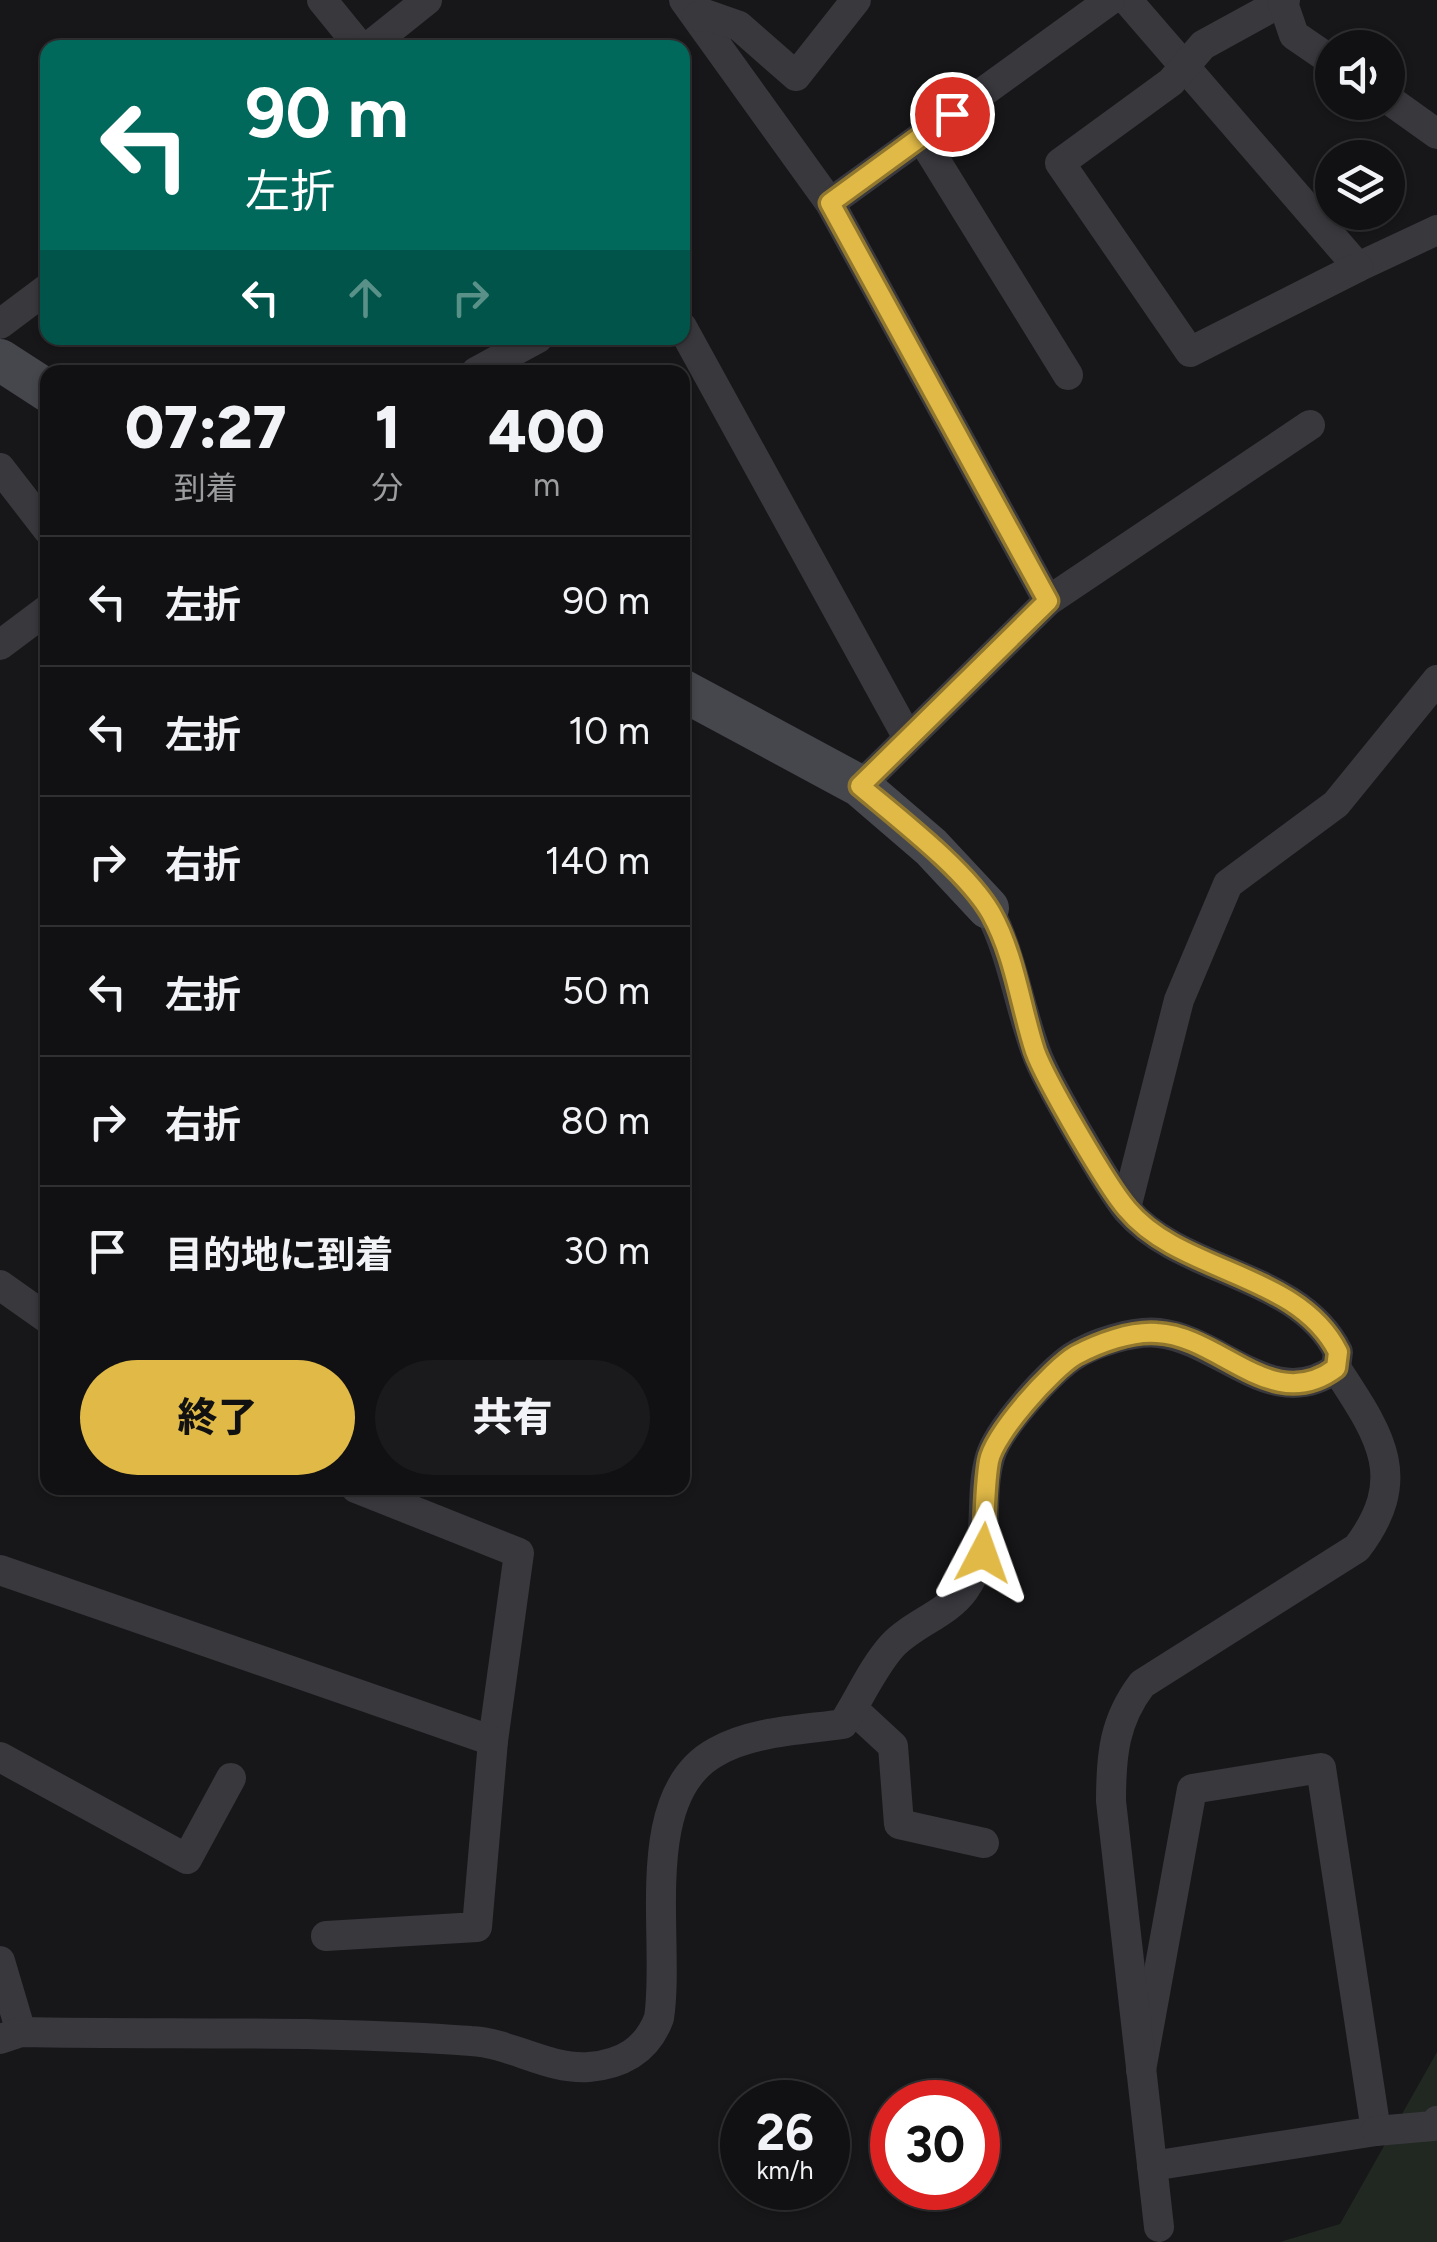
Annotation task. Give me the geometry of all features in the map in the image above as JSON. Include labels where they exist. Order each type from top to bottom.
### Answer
[{"type":"street","points":[[322,0],[357,40]]},
{"type":"street","points":[[375,40],[428,0]]},
{"type":"street","points":[[690,9],[739,26],[796,76],[856,0]]},
{"type":"street","points":[[830,203],[1110,0]]},
{"type":"street","points":[[1127,0],[1358,267]]},
{"type":"street","points":[[1315,49],[1294,35],[1284,1],[1203,45],[1172,82],[1060,162],[1190,352],[1437,230]]},
{"type":"street","points":[[690,9],[830,203],[1048,601]]},
{"type":"street","points":[[1405,112],[1437,134]]},
{"type":"street","points":[[921,137],[1068,375]]},
{"type":"street","points":[[0,324],[40,294]]},
{"type":"street","points":[[690,342],[908,738]]},
{"type":"street","points":[[489,365],[525,345]]},
{"type":"street","points":[[0,360],[40,386]]},
{"type":"street","points":[[860,786],[1048,601],[1310,426]]},
{"type":"street","points":[[0,468],[40,520]]},
{"type":"street","points":[[0,645],[40,615]]},
{"type":"street","points":[[1126,1208],[1179,1000],[1228,884],[1336,804],[1437,680]]},
{"type":"street","points":[[690,694],[860,786],[931,847],[988,908],[1008,945],[1037,1056],[1126,1208],[1152,1234],[1281,1298],[1317,1321],[1338,1352],[1336,1368],[1373,1425],[1385,1459],[1387,1494],[1377,1522],[1357,1548],[1142,1684],[1123,1708],[1111,1749],[1111,1801],[1159,2227]]},
{"type":"street","points":[[0,1285],[40,1313]]},
{"type":"street","points":[[0,1961],[10,2036],[476,2040],[563,2066],[611,2063],[650,2040],[659,2018],[664,1828],[684,1779],[714,1752],[758,1737],[844,1724],[892,1646],[964,1591],[983,1553],[989,1458],[1001,1432],[1072,1357],[1114,1339],[1158,1332],[1282,1384],[1322,1378],[1336,1368]]},
{"type":"street","points":[[326,1936],[476,1927],[493,1741],[518,1553],[373,1495]]},
{"type":"street","points":[[0,1570],[493,1741]]},
{"type":"street","points":[[853,1709],[893,1746],[899,1824],[984,1843]]},
{"type":"street","points":[[0,1757],[187,1858],[231,1778]]},
{"type":"street","points":[[1140,2070],[1192,1789],[1321,1768],[1376,2131]]},
{"type":"street","points":[[1152,2166],[1376,2131],[1433,2126],[1437,2121]]},
{"type":"shaded area","points":[[1437,2052],[1437,2242],[1280,2242],[1340,2224]]},
{"type":"route","points":[[952,114],[830,203],[1048,601],[860,786],[931,847],[988,908],[1008,945],[1037,1056],[1126,1208],[1152,1234],[1281,1298],[1317,1321],[1338,1352],[1336,1368],[1322,1378],[1302,1384],[1266,1380],[1199,1346],[1158,1332],[1114,1339],[1072,1357],[1001,1432],[989,1458],[983,1553]]}]
